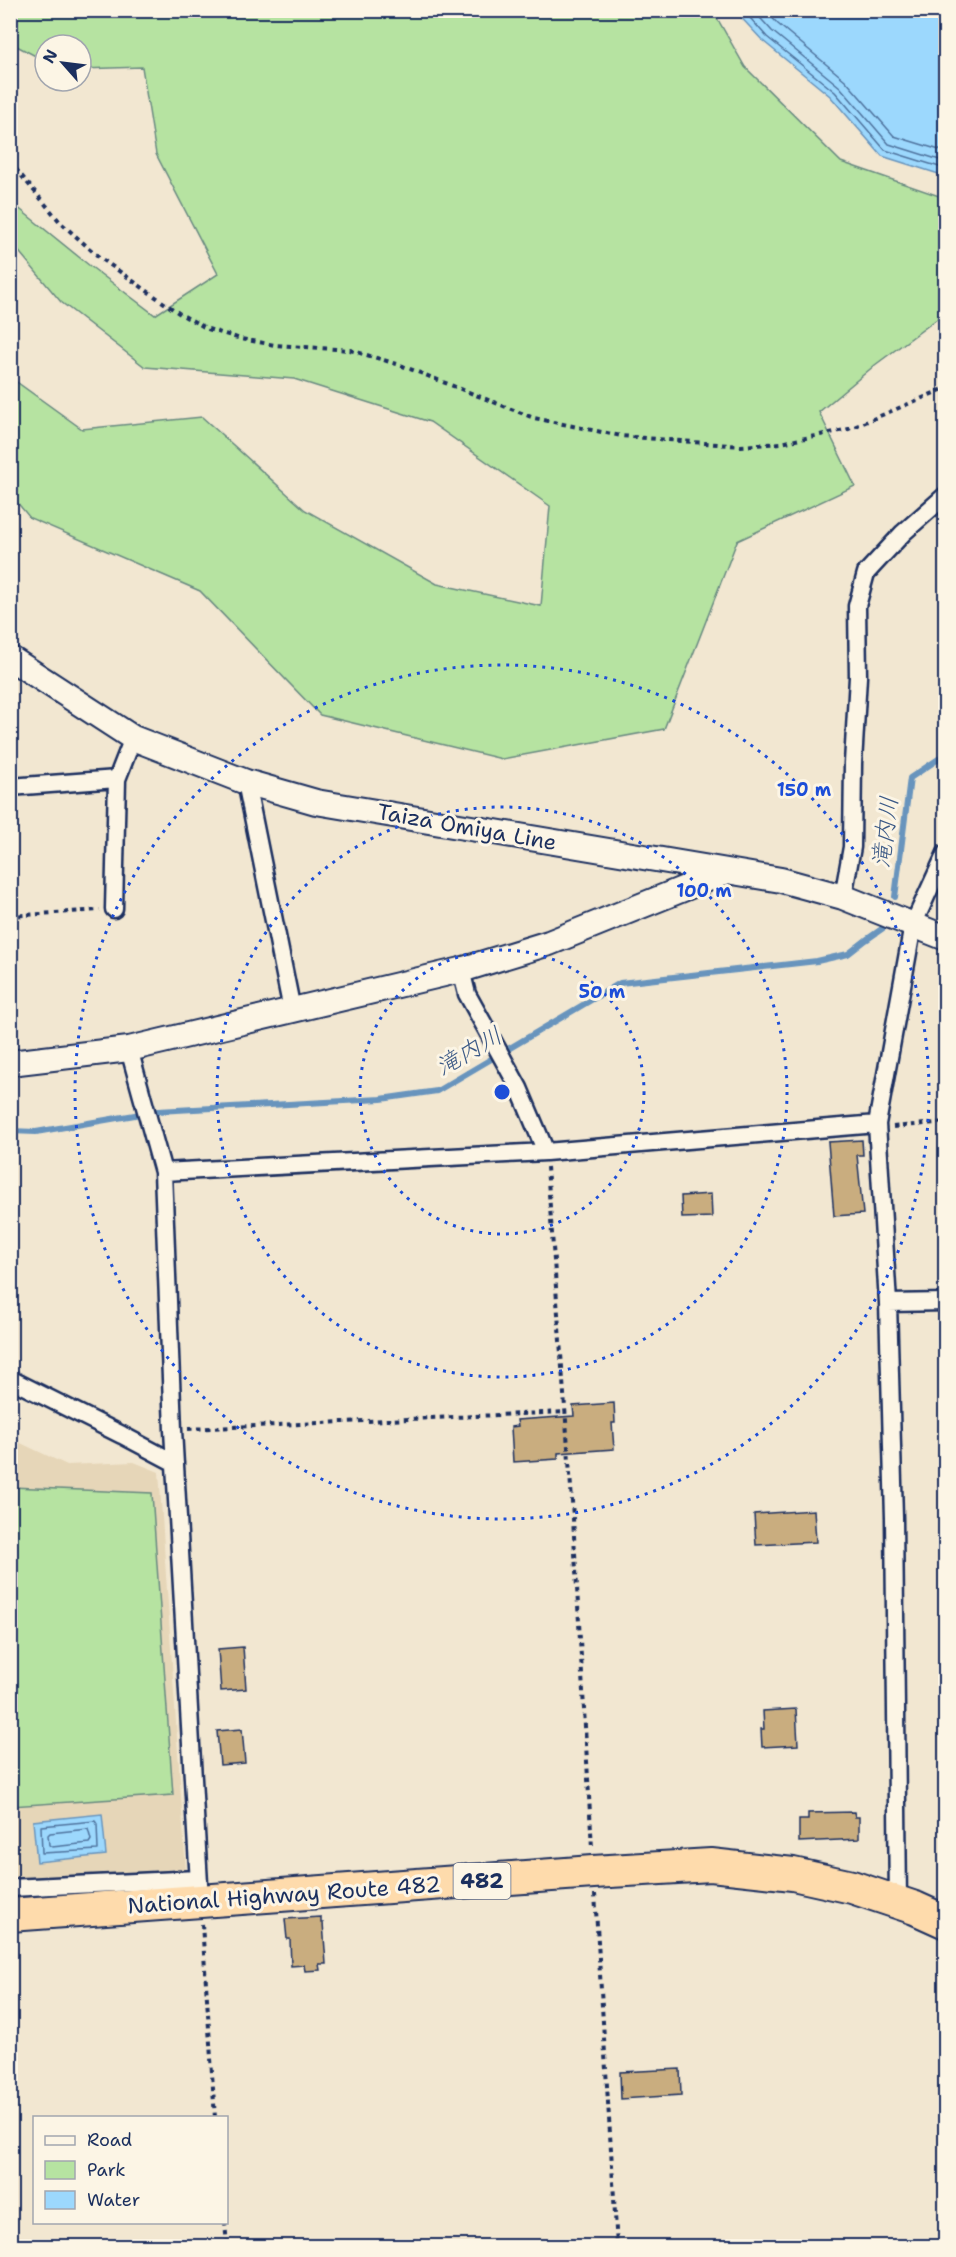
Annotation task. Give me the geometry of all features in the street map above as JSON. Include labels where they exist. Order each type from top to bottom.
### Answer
[{"type":"highway","name":"National Highway Route 482","points":[[10,1915],[199,1890],[711,1865],[793,1874],[852,1887],[898,1902],[945,1922]]},
{"type":"main road","name":"Taiza Omiya Line","points":[[10,658],[133,738],[246,782],[316,802],[781,880],[843,897],[945,938]]},
{"type":"main road","points":[[10,1063],[129,1049],[461,970],[549,944],[724,872]]},
{"type":"street","points":[[843,897],[852,847],[853,763],[858,677],[857,606],[866,573],[903,533],[945,495]]},
{"type":"street","points":[[114,909],[117,779],[133,738]]},
{"type":"street","points":[[10,787],[117,779]]},
{"type":"street","points":[[246,782],[292,1010]]},
{"type":"street","points":[[898,1902],[894,1518],[888,1303],[877,1127],[913,925],[945,853]]},
{"type":"street","points":[[461,970],[467,994],[519,1088],[546,1152]]},
{"type":"street","points":[[10,1888],[199,1890],[173,1430],[163,1172],[129,1049]]},
{"type":"street","points":[[163,1172],[546,1152],[877,1127]]},
{"type":"street","points":[[888,1303],[945,1302]]},
{"type":"street","points":[[10,1379],[175,1463]]},
{"type":"path","points":[[10,162],[61,223],[99,257],[180,314],[208,329],[241,339],[275,345],[350,351],[399,365],[534,418],[621,436],[741,446],[781,443],[849,429],[945,388]]},
{"type":"path","points":[[10,916],[114,909]]},
{"type":"path","points":[[877,1127],[945,1122]]},
{"type":"path","points":[[546,1152],[572,1501],[617,2247]]},
{"type":"path","points":[[173,1430],[565,1412]]},
{"type":"path","points":[[199,1890],[215,2116]]},
{"type":"path","points":[[225,2224],[227,2247]]},
{"type":"shaded area","points":[[10,1438],[67,1465],[134,1462],[159,1472],[186,1870],[11,1879]]},
{"type":"green space","points":[[11,10],[713,11],[745,67],[841,162],[945,198],[945,313],[875,365],[819,412],[855,486],[737,541],[664,729],[502,759],[320,715],[200,591],[30,518],[11,495],[11,378],[82,429],[202,417],[305,510],[437,584],[541,606],[550,506],[430,422],[294,379],[145,367],[61,302],[11,242],[11,202],[155,315],[218,274],[156,154],[142,67],[93,69],[93,33],[33,33],[33,55],[11,43]]},
{"type":"green space","points":[[11,1487],[152,1493],[173,1795],[11,1806]]},
{"type":"water","points":[[735,11],[945,11],[945,176],[882,156],[830,96],[763,41]]},
{"type":"water","points":[[102,1814],[106,1855],[37,1862],[33,1821]]},
{"type":"building","points":[[862,1140],[863,1155],[857,1155],[863,1214],[834,1216],[828,1142]]},
{"type":"building","points":[[711,1194],[712,1217],[682,1218],[681,1196]]},
{"type":"building","points":[[614,1403],[615,1423],[612,1423],[614,1449],[558,1453],[558,1459],[513,1462],[511,1427],[518,1426],[517,1420],[574,1416],[573,1406]]},
{"type":"building","points":[[814,1510],[816,1542],[756,1545],[754,1514]]},
{"type":"building","points":[[243,1647],[246,1689],[221,1691],[218,1649]]},
{"type":"building","points":[[796,1709],[798,1745],[762,1747],[763,1711]]},
{"type":"building","points":[[242,1729],[245,1763],[220,1765],[217,1731]]},
{"type":"building","points":[[854,1812],[855,1817],[859,1817],[859,1839],[799,1842],[799,1820],[808,1820],[808,1813]]},
{"type":"building","points":[[321,1917],[326,1964],[319,1964],[320,1970],[305,1971],[304,1965],[291,1966],[290,1939],[287,1939],[285,1919]]},
{"type":"building","points":[[680,2069],[681,2095],[621,2099],[620,2072]]},
{"type":"waterway","name":"滝内川","points":[[895,897],[910,778],[946,754]]},
{"type":"waterway","name":"滝内川","points":[[10,1131],[36,1132],[158,1111],[381,1099],[437,1091],[620,983],[817,961],[848,954],[886,926]]}]
